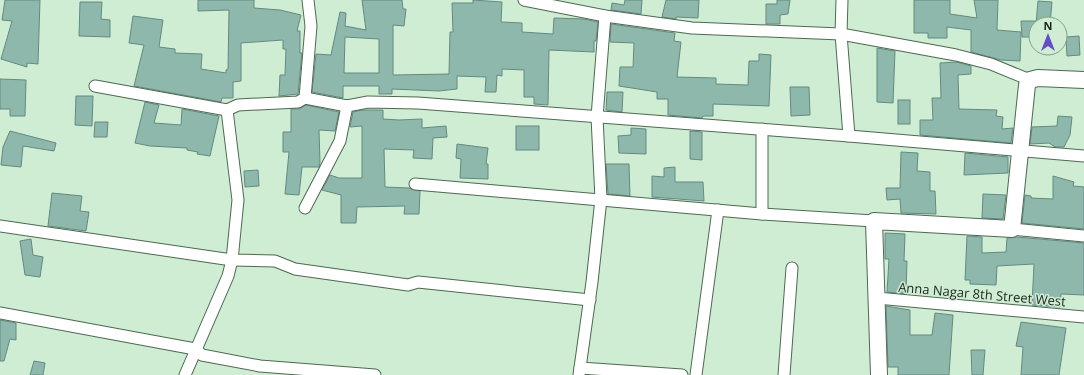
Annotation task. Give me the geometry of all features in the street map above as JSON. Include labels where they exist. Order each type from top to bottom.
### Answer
[{"type":"street","points":[[305,98],[311,26],[308,0]]},
{"type":"street","points":[[524,0],[605,16],[692,28],[841,34],[963,57],[991,64],[1030,80],[1038,78],[1084,80]]},
{"type":"street","points":[[842,0],[841,34],[849,136]]},
{"type":"street","points":[[605,16],[597,117],[601,199],[590,300],[579,372],[682,375]]},
{"type":"street","points":[[1012,229],[1024,96],[1030,80]]},
{"type":"street","points":[[95,86],[227,110],[238,105],[298,102],[305,98],[347,106],[368,102],[418,104],[1019,149],[1084,156]]},
{"type":"street","points":[[305,208],[340,140],[347,106]]},
{"type":"street","points":[[185,375],[228,276],[232,260],[238,200],[227,110]]},
{"type":"street","points":[[762,129],[762,214]]},
{"type":"street","points":[[415,184],[762,214],[1012,229],[1084,236]]},
{"type":"street","points":[[696,375],[718,210]]},
{"type":"street","points":[[874,221],[879,375]]},
{"type":"street","points":[[0,226],[232,260],[275,261],[295,269],[408,285],[418,282],[590,300]]},
{"type":"street","points":[[784,375],[792,268]]},
{"type":"street","name":"Anna Nagar 8th Street West","points":[[877,298],[1084,317]]},
{"type":"street","points":[[0,313],[195,349],[202,354],[260,366],[375,375]]},
{"type":"building","points":[[5,0],[40,0],[38,64],[27,63],[27,67],[1,59],[12,21],[2,20]]},
{"type":"building","points":[[198,0],[254,0],[254,8],[280,10],[301,15],[297,31],[300,31],[300,53],[302,53],[298,94],[279,96],[280,75],[285,75],[286,49],[283,49],[283,40],[241,43],[241,81],[233,82],[233,98],[222,98],[221,102],[134,86],[144,45],[129,43],[133,16],[163,20],[159,47],[175,49],[175,53],[202,54],[201,69],[226,73],[226,70],[228,69],[229,10],[198,11]]},
{"type":"building","points":[[362,0],[402,0],[403,9],[406,9],[404,26],[393,25],[393,75],[449,74],[450,32],[453,32],[452,3],[473,3],[473,0],[502,2],[501,22],[522,23],[522,32],[553,34],[554,18],[584,19],[598,22],[596,41],[594,41],[594,52],[549,50],[548,105],[534,104],[534,97],[524,97],[524,70],[502,69],[502,76],[497,75],[496,92],[485,92],[486,77],[457,76],[457,89],[439,91],[392,89],[392,94],[379,94],[379,86],[343,86],[343,98],[312,92],[316,54],[331,55],[340,12],[346,13],[345,26],[366,30]],"holes":[[[345,37],[379,39],[379,73],[344,73]]]},
{"type":"building","points":[[625,0],[642,0],[641,14],[611,10],[612,3],[624,5]]},
{"type":"building","points":[[666,0],[699,0],[698,18],[676,17],[676,19],[662,17]]},
{"type":"building","points":[[777,0],[790,0],[788,14],[780,15],[780,24],[766,24],[766,4],[777,4]]},
{"type":"building","points":[[914,0],[950,0],[950,14],[977,18],[974,0],[998,0],[997,30],[1021,32],[1020,61],[1001,60],[971,52],[971,30],[947,27],[947,38],[928,38],[928,33],[914,33]]},
{"type":"building","points":[[1038,1],[1052,2],[1051,16],[1037,16]]},
{"type":"building","points":[[80,2],[102,2],[101,19],[110,20],[110,37],[79,36]]},
{"type":"building","points":[[1021,21],[1028,21],[1028,37],[1022,37]]},
{"type":"building","points":[[611,24],[675,33],[674,41],[681,42],[677,77],[716,78],[716,84],[748,85],[749,61],[759,61],[759,54],[771,55],[769,106],[713,104],[713,116],[703,116],[702,118],[668,115],[668,99],[657,99],[657,92],[619,86],[620,67],[633,67],[634,43],[610,42]]},
{"type":"building","points":[[1079,36],[1080,55],[1068,56],[1068,37]]},
{"type":"building","points":[[877,48],[895,51],[893,103],[877,102]]},
{"type":"building","points":[[957,62],[971,66],[971,74],[958,75],[959,109],[997,110],[996,116],[1003,117],[1002,129],[1013,128],[1011,143],[920,135],[920,120],[933,120],[932,98],[941,98],[940,63]]},
{"type":"building","points":[[0,79],[26,80],[25,116],[10,116],[10,109],[0,109]]},
{"type":"building","points":[[790,87],[809,87],[810,115],[791,116]]},
{"type":"building","points":[[607,92],[623,92],[622,112],[606,110]]},
{"type":"building","points":[[76,96],[93,96],[92,126],[75,125]]},
{"type":"building","points":[[898,100],[910,100],[910,124],[898,124]]},
{"type":"building","points":[[145,102],[159,105],[154,123],[181,125],[182,109],[219,116],[210,156],[197,154],[198,152],[187,150],[187,148],[150,146],[135,143]]},
{"type":"building","points":[[306,105],[339,112],[335,131],[319,130],[319,167],[302,167],[299,195],[285,194],[289,152],[283,152],[283,132],[291,132],[291,109],[299,109]]},
{"type":"building","points":[[362,110],[383,110],[383,119],[422,119],[422,128],[446,126],[447,137],[433,138],[432,159],[413,158],[414,150],[384,149],[385,187],[409,188],[420,191],[419,214],[404,214],[405,206],[357,207],[356,223],[341,223],[341,195],[322,190],[330,175],[339,178],[362,178],[362,126],[350,127],[353,112]]},
{"type":"building","points":[[1058,116],[1072,117],[1070,135],[1064,147],[1055,147],[1049,143],[1030,144],[1032,127],[1057,126]]},
{"type":"building","points":[[95,122],[108,122],[107,137],[94,137]]},
{"type":"building","points":[[516,126],[539,126],[539,150],[516,150]]},
{"type":"building","points":[[631,128],[646,129],[646,154],[619,153],[618,136],[631,135]]},
{"type":"building","points":[[10,131],[56,143],[54,151],[23,146],[21,167],[1,165],[3,147]]},
{"type":"building","points":[[690,131],[702,132],[702,160],[690,159]]},
{"type":"building","points":[[457,144],[488,148],[486,164],[488,164],[488,179],[460,178],[461,159],[456,158]]},
{"type":"building","points":[[901,152],[918,153],[917,171],[930,172],[930,191],[935,191],[936,214],[901,213],[900,199],[887,200],[886,188],[900,188]]},
{"type":"building","points":[[965,153],[1008,157],[1008,173],[964,175]]},
{"type":"building","points":[[606,164],[629,164],[630,196],[608,194]]},
{"type":"building","points":[[675,167],[675,182],[703,182],[704,201],[652,197],[652,176],[664,177],[664,168]]},
{"type":"building","points":[[258,170],[259,186],[245,187],[244,171]]},
{"type":"building","points":[[1053,176],[1074,182],[1073,186],[1084,187],[1084,229],[1022,223],[1025,195],[1031,196],[1031,198],[1053,199]]},
{"type":"building","points":[[52,193],[82,196],[80,211],[89,212],[86,231],[48,226]]},
{"type":"building","points":[[983,194],[1006,195],[1003,219],[982,218]]},
{"type":"building","points":[[885,233],[905,234],[904,261],[907,261],[906,294],[887,292],[889,259],[885,259]]},
{"type":"building","points":[[967,236],[982,237],[982,253],[1006,252],[1007,238],[1017,237],[1084,243],[1084,295],[1061,294],[1060,307],[1032,305],[1034,264],[997,266],[996,285],[970,284],[970,280],[965,280]]},
{"type":"building","points":[[31,239],[33,255],[43,257],[40,277],[25,275],[20,241]]},
{"type":"building","points":[[886,306],[910,310],[910,335],[932,335],[935,313],[953,315],[949,375],[898,375],[898,367],[888,367]]},
{"type":"building","points":[[0,320],[16,323],[16,340],[10,339],[4,361],[0,361]]},
{"type":"building","points":[[1021,322],[1066,328],[1059,375],[1021,375],[1023,347],[1016,346]]},
{"type":"building","points":[[971,350],[985,350],[983,375],[972,375]]},
{"type":"building","points":[[34,361],[45,363],[43,375],[30,375]]}]
